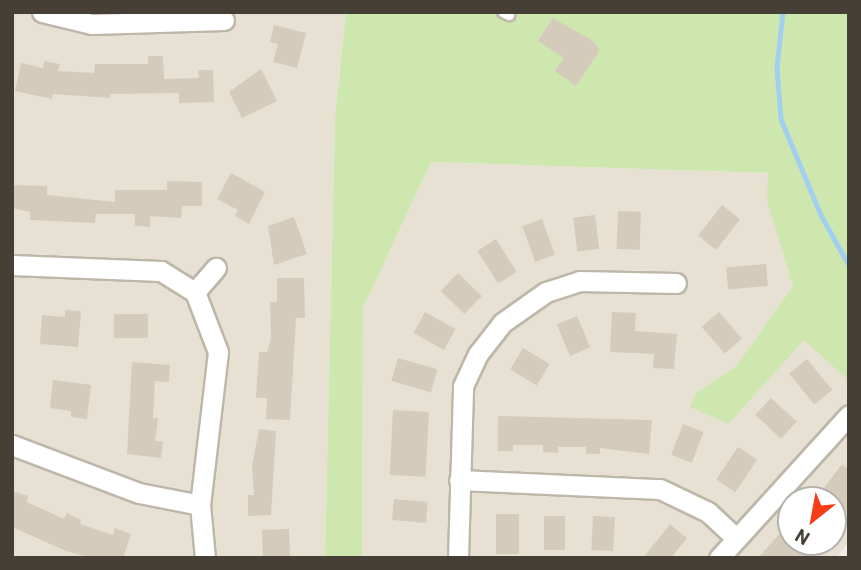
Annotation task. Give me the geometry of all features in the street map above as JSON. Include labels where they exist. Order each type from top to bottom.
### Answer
[{"type":"street","points":[[42,12],[92,24],[224,20]]},
{"type":"street","points":[[12,265],[161,271],[195,292],[218,352],[200,505],[205,558]]},
{"type":"street","points":[[195,292],[216,268]]},
{"type":"street","points":[[458,558],[458,480],[463,386],[478,354],[502,323],[546,292],[579,281],[676,283]]},
{"type":"street","points":[[719,558],[849,415]]},
{"type":"street","points":[[12,445],[139,494],[200,505]]},
{"type":"street","points":[[458,480],[660,489],[708,513],[736,538]]},
{"type":"shaded area","points":[[12,12],[346,12],[335,118],[325,558],[12,558]]},
{"type":"shaded area","points":[[431,162],[769,173],[767,201],[793,286],[736,366],[696,393],[728,423],[804,339],[849,381],[849,542],[847,544],[847,486],[777,486],[777,556],[838,556],[836,558],[362,558],[363,308]]},
{"type":"green space","points":[[346,12],[849,12],[849,381],[804,340],[728,424],[690,407],[696,393],[736,366],[793,286],[767,201],[768,173],[431,162],[363,308],[362,558],[325,558],[335,118]]},
{"type":"building","points":[[553,18],[593,41],[600,50],[576,86],[555,71],[564,58],[538,41]]},
{"type":"building","points":[[274,25],[306,33],[297,68],[273,62],[278,44],[270,42]]},
{"type":"building","points":[[148,56],[163,56],[164,79],[199,78],[198,70],[213,70],[214,102],[179,103],[179,93],[110,94],[110,98],[53,94],[52,99],[15,91],[21,63],[43,68],[44,61],[60,64],[58,71],[94,73],[95,64],[148,64]]},
{"type":"building","points":[[261,69],[277,101],[242,118],[229,92]]},
{"type":"building","points":[[231,173],[265,192],[249,224],[235,216],[238,210],[217,199]]},
{"type":"building","points":[[167,181],[202,182],[202,206],[182,206],[181,218],[150,216],[150,227],[135,226],[135,214],[96,214],[95,223],[30,220],[30,212],[12,208],[12,185],[47,186],[47,195],[115,202],[115,190],[167,190]]},
{"type":"building","points":[[722,205],[740,219],[716,250],[698,236]]},
{"type":"building","points":[[618,211],[641,212],[640,250],[617,249]]},
{"type":"building","points":[[595,215],[599,249],[577,251],[573,218]]},
{"type":"building","points":[[294,217],[307,254],[274,265],[268,226]]},
{"type":"building","points":[[542,219],[555,255],[535,262],[522,226]]},
{"type":"building","points":[[496,239],[517,272],[498,284],[477,251]]},
{"type":"building","points":[[766,264],[768,286],[728,289],[726,267]]},
{"type":"building","points":[[458,273],[482,296],[464,314],[441,291]]},
{"type":"building","points":[[277,278],[304,278],[305,318],[296,318],[290,420],[266,419],[267,398],[256,398],[259,352],[267,352],[271,339],[270,302],[277,302]]},
{"type":"building","points":[[65,310],[81,311],[78,347],[40,344],[42,315],[65,317]]},
{"type":"building","points":[[425,312],[456,329],[444,350],[413,333]]},
{"type":"building","points":[[612,312],[636,313],[635,331],[677,334],[674,369],[653,368],[654,354],[610,352]]},
{"type":"building","points":[[719,312],[742,338],[725,354],[702,327]]},
{"type":"building","points":[[114,314],[148,314],[148,338],[114,338]]},
{"type":"building","points":[[577,316],[590,347],[570,356],[557,325]]},
{"type":"building","points":[[523,348],[550,364],[537,385],[510,369]]},
{"type":"building","points":[[398,358],[437,369],[431,392],[391,381]]},
{"type":"building","points":[[807,359],[832,390],[814,405],[789,373]]},
{"type":"building","points":[[132,362],[170,365],[169,382],[155,381],[153,418],[158,418],[155,441],[163,442],[161,458],[127,454]]},
{"type":"building","points":[[53,380],[91,385],[87,419],[71,417],[71,411],[50,408]]},
{"type":"building","points":[[771,398],[797,422],[781,439],[755,415]]},
{"type":"building","points":[[393,410],[429,412],[426,477],[390,475]]},
{"type":"building","points":[[498,416],[652,420],[649,454],[600,448],[600,454],[586,454],[586,447],[558,447],[558,453],[543,452],[543,445],[513,445],[513,451],[498,451]]},
{"type":"building","points":[[683,424],[704,432],[692,463],[671,455]]},
{"type":"building","points":[[259,429],[276,431],[271,515],[248,516],[248,495],[254,495],[252,466]]},
{"type":"building","points":[[738,447],[757,460],[735,492],[716,479]]},
{"type":"building","points":[[842,464],[849,470],[847,512],[847,486],[826,486]]},
{"type":"building","points":[[12,491],[28,496],[27,502],[64,519],[67,513],[81,520],[80,524],[113,535],[115,528],[131,534],[123,558],[91,558],[66,551],[12,527]]},
{"type":"building","points":[[394,499],[428,502],[426,523],[392,520]]},
{"type":"building","points":[[496,514],[519,514],[519,554],[496,554]]},
{"type":"building","points":[[544,516],[565,516],[565,550],[544,550]]},
{"type":"building","points":[[593,516],[615,517],[613,551],[591,550]]},
{"type":"building","points":[[670,524],[687,538],[671,558],[643,558]]},
{"type":"building","points":[[289,529],[290,558],[263,558],[262,530]]},
{"type":"building","points":[[777,537],[777,556],[813,556],[811,558],[758,558]]},
{"type":"waterway","points":[[783,12],[777,68],[781,119],[821,215],[849,265]]}]
